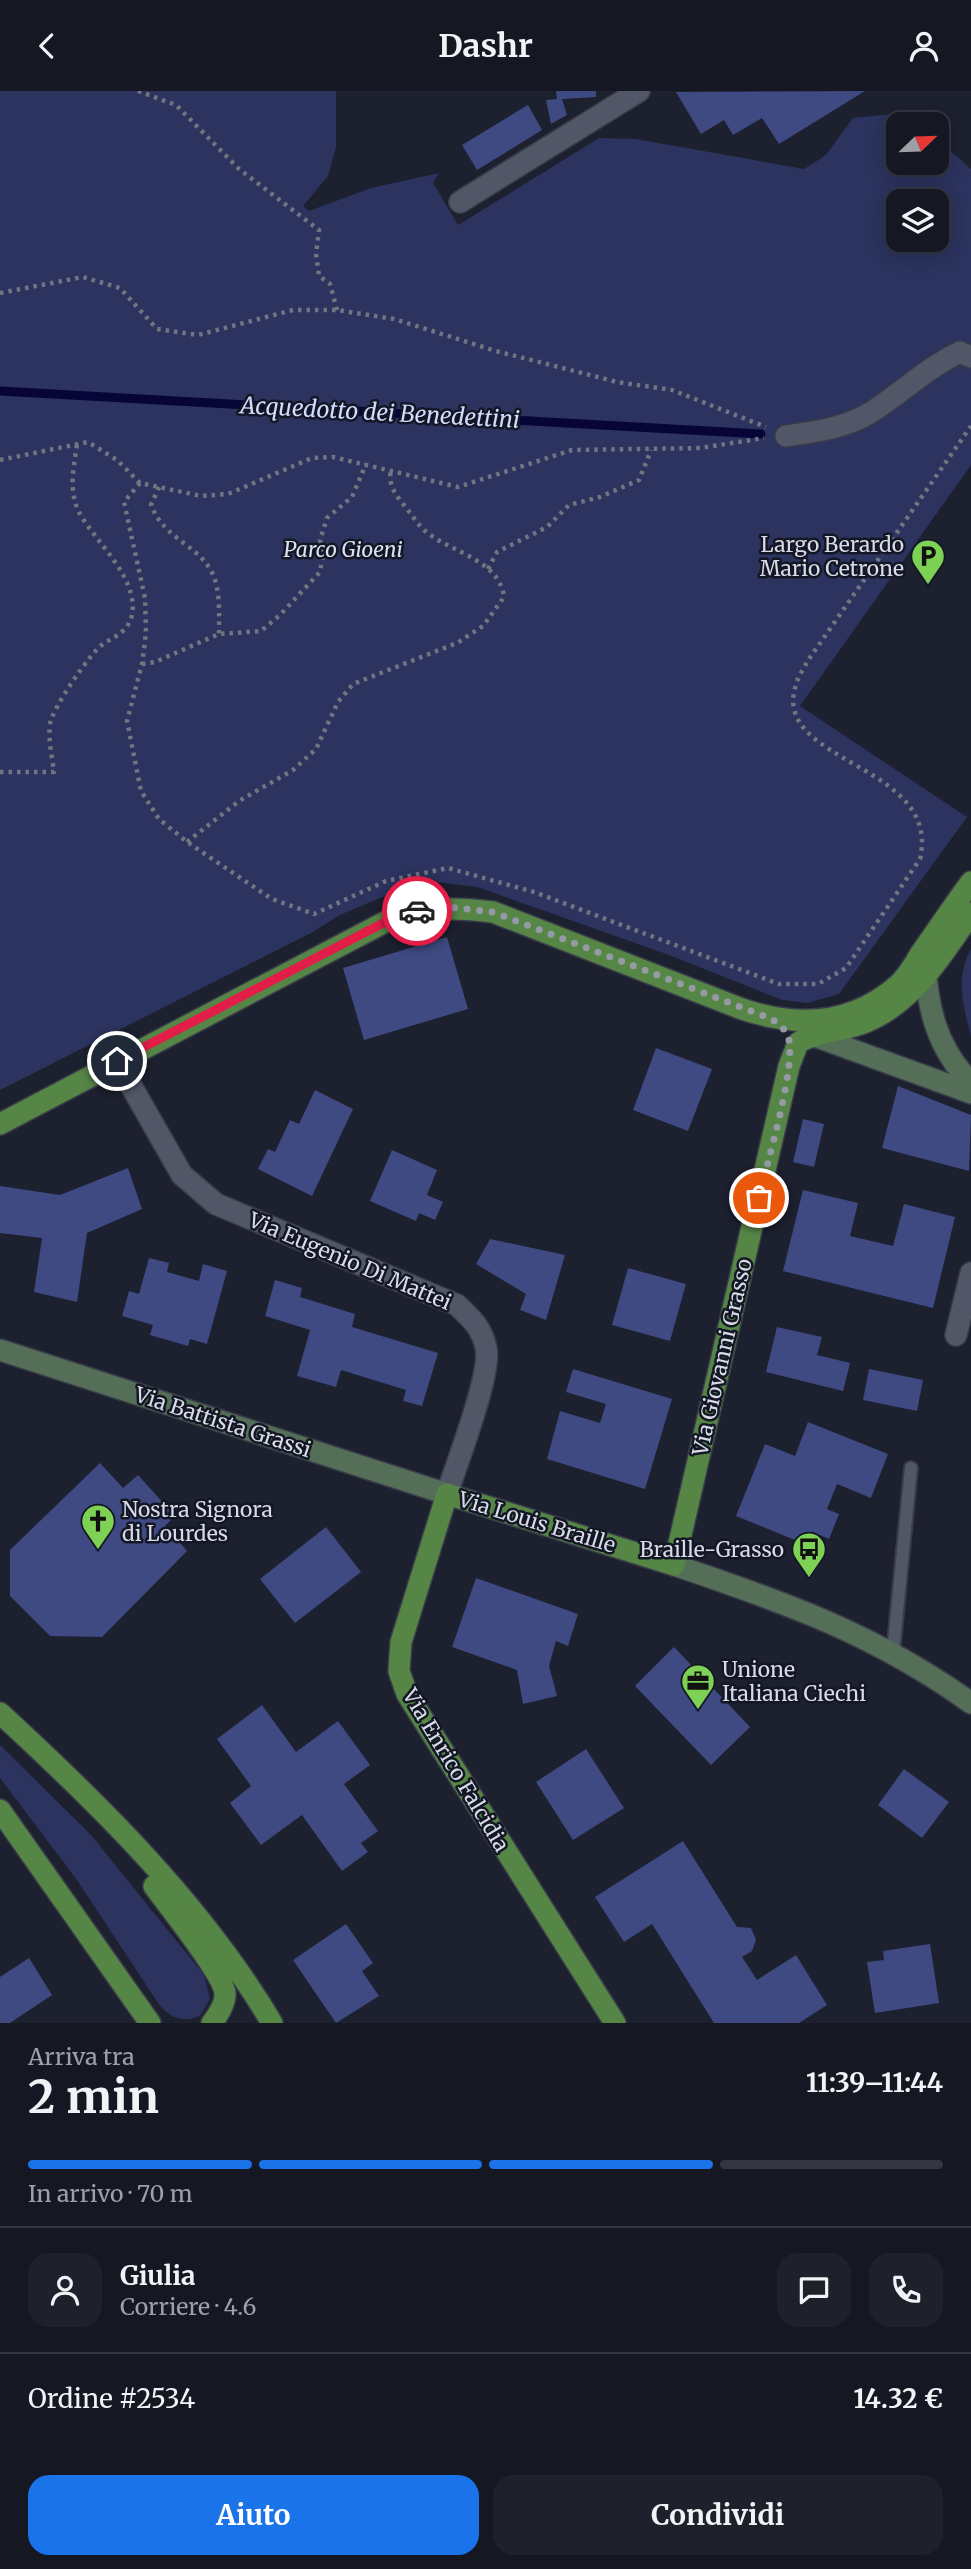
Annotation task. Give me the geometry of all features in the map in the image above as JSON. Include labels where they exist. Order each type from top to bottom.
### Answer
[{"type":"main road","points":[[0,1124],[387,921],[416,911],[449,907],[493,912],[772,1019],[802,1022],[828,1019],[851,1011],[901,983],[971,882]]},
{"type":"main road","points":[[789,1066],[799,1043],[837,1033],[886,1013],[926,975],[971,913]]},
{"type":"main road","points":[[925,948],[926,975],[938,1037],[971,1083]]},
{"type":"main road","points":[[772,1019],[785,1030],[789,1041],[789,1066]]},
{"type":"main road","points":[[817,1037],[971,1093]]},
{"type":"main road","name":"Via Giovanni Grasso","points":[[674,1565],[789,1066]]},
{"type":"main road","name":"Via Battista Grassi","points":[[0,1350],[447,1494]]},
{"type":"main road","name":"Via Louis Braille","points":[[447,1494],[674,1565],[802,1609],[893,1653],[971,1703]]},
{"type":"main road","name":"Via Enrico Falcidia","points":[[447,1494],[401,1642],[400,1671],[407,1694],[615,2023]]},
{"type":"main road","points":[[0,1713],[101,1810],[209,1929],[272,2023]]},
{"type":"main road","points":[[0,1810],[150,2022]]},
{"type":"main road","points":[[101,1810],[216,1973],[225,1993],[222,2009],[212,2023]]},
{"type":"street","points":[[460,201],[639,91]]},
{"type":"street","points":[[786,436],[825,431],[868,414],[936,364],[960,352],[971,357]]},
{"type":"street","name":"Via Eugenio Di Mattei","points":[[117,1061],[182,1175],[216,1203],[457,1305],[479,1324],[487,1351],[484,1375],[447,1494]]},
{"type":"street","points":[[956,1335],[971,1273]]},
{"type":"lane","points":[[893,1653],[911,1468]]},
{"type":"path","points":[[138,91],[176,105],[240,169],[319,230],[316,254],[319,276],[330,284],[337,310]]},
{"type":"path","points":[[0,293],[83,277],[120,288],[156,329],[198,335],[293,310],[337,310],[394,319],[496,351],[617,382],[673,390],[786,436]]},
{"type":"path","points":[[140,483],[124,502],[145,598],[146,633],[142,664],[127,721],[141,791],[159,819],[187,842],[272,899],[314,914],[386,881],[449,867],[534,892],[779,984],[818,984],[846,968],[920,859],[922,830],[914,811],[891,787],[810,736],[797,718],[794,690],[809,659],[971,426]]},
{"type":"path","points":[[0,460],[88,442],[108,454],[140,483],[201,496],[228,494],[313,458],[333,457],[458,487],[563,451],[700,448],[786,436]]},
{"type":"path","points":[[0,772],[54,772],[50,721],[86,660],[102,645],[121,634],[132,615],[128,592],[118,565],[79,512],[71,481],[78,444]]},
{"type":"path","points":[[488,569],[496,552],[547,527],[569,505],[600,497],[639,480],[651,450]]},
{"type":"path","points":[[142,664],[155,662],[219,634],[261,631],[320,572],[323,555],[320,540],[327,518],[352,497],[366,464]]},
{"type":"path","points":[[187,842],[239,801],[293,770],[316,748],[338,702],[353,684],[457,643],[483,626],[504,597],[503,589],[488,569],[424,531],[389,480],[391,470]]},
{"type":"path","points":[[159,487],[151,505],[157,521],[211,569],[219,602],[219,634]]},
{"type":"green space","name":"Parco Gioeni","points":[[0,91],[336,91],[336,147],[328,176],[303,206],[309,211],[371,188],[439,173],[433,183],[458,225],[599,138],[636,139],[804,169],[826,155],[853,118],[886,115],[886,175],[949,175],[949,150],[971,169],[971,465],[800,706],[967,817],[839,994],[807,1003],[782,1000],[669,955],[477,887],[422,880],[340,915],[311,933],[0,1090]]},
{"type":"green space","points":[[971,949],[971,1036],[963,1003],[962,981]]},
{"type":"green space","points":[[0,1745],[91,1835],[204,1975],[210,1999],[200,2016],[177,2018],[158,2003],[77,1880],[0,1778]]},
{"type":"building","points":[[556,91],[596,91],[596,97],[562,99],[567,115],[551,124],[546,100],[557,99]]},
{"type":"building","points":[[865,91],[779,144],[762,118],[733,135],[724,120],[701,134],[676,92]]},
{"type":"building","points":[[528,105],[542,130],[477,170],[462,145]]},
{"type":"building","points":[[447,937],[468,1009],[364,1040],[343,968]]},
{"type":"building","points":[[656,1048],[712,1069],[688,1131],[633,1110]]},
{"type":"building","points":[[898,1086],[971,1115],[969,1171],[882,1148]]},
{"type":"building","points":[[315,1090],[353,1109],[312,1196],[258,1169],[268,1149],[275,1152],[290,1120],[299,1124]]},
{"type":"building","points":[[803,1119],[824,1124],[814,1167],[793,1162]]},
{"type":"building","points":[[392,1150],[437,1170],[427,1195],[443,1202],[435,1220],[419,1213],[416,1221],[370,1201]]},
{"type":"building","points":[[128,1168],[142,1209],[87,1233],[77,1302],[34,1292],[42,1238],[0,1233],[0,1186],[60,1195]]},
{"type":"building","points":[[803,1190],[858,1203],[850,1236],[893,1246],[904,1204],[955,1217],[933,1308],[783,1271]]},
{"type":"building","points":[[490,1239],[565,1255],[546,1320],[520,1310],[526,1294],[476,1264]]},
{"type":"building","points":[[149,1258],[169,1263],[167,1272],[199,1281],[203,1264],[227,1271],[207,1344],[190,1339],[188,1346],[150,1335],[153,1325],[122,1316],[129,1291],[139,1294]]},
{"type":"building","points":[[628,1268],[686,1284],[670,1341],[612,1325]]},
{"type":"building","points":[[275,1280],[302,1288],[300,1297],[355,1314],[352,1327],[438,1353],[422,1406],[403,1401],[406,1390],[341,1370],[336,1387],[297,1376],[310,1330],[265,1316]]},
{"type":"building","points":[[777,1327],[822,1337],[817,1355],[850,1363],[843,1391],[766,1372]]},
{"type":"building","points":[[573,1369],[672,1399],[645,1489],[547,1459],[560,1411],[600,1423],[606,1404],[566,1392]]},
{"type":"building","points":[[869,1369],[923,1380],[917,1411],[863,1400]]},
{"type":"building","points":[[808,1422],[888,1454],[871,1498],[837,1484],[827,1509],[839,1514],[829,1539],[813,1532],[807,1545],[736,1516],[765,1444],[795,1456]]},
{"type":"building","name":"Nostra Signora di Lourdes","points":[[100,1463],[123,1488],[138,1475],[175,1516],[165,1526],[187,1551],[102,1637],[50,1636],[10,1596],[10,1550]]},
{"type":"building","points":[[326,1527],[361,1572],[295,1623],[260,1579]]},
{"type":"building","points":[[476,1578],[578,1614],[568,1646],[556,1641],[549,1666],[557,1696],[523,1704],[517,1670],[452,1647]]},
{"type":"building","points":[[674,1647],[750,1727],[711,1765],[635,1686]]},
{"type":"building","points":[[262,1705],[296,1752],[338,1721],[370,1765],[344,1784],[378,1831],[361,1843],[368,1852],[342,1871],[302,1815],[261,1845],[230,1803],[251,1786],[217,1739]]},
{"type":"building","points":[[586,1749],[624,1808],[573,1840],[536,1782]]},
{"type":"building","points":[[904,1769],[949,1802],[922,1838],[878,1805]]},
{"type":"building","points":[[683,1841],[737,1927],[751,1928],[756,1940],[752,1951],[742,1957],[757,1980],[796,1955],[827,2005],[799,2023],[714,2023],[652,1924],[624,1942],[595,1897]]},
{"type":"building","points":[[346,1924],[373,1963],[362,1971],[379,1996],[336,2023],[293,1960]]},
{"type":"building","points":[[930,1944],[939,2003],[875,2013],[867,1962],[884,1960],[883,1951]]},
{"type":"building","points":[[29,1958],[52,1995],[10,2023],[0,2023],[0,1977]]},
{"type":"waterway","name":"Acquedotto dei Benedettini","points":[[0,391],[761,434]]},
{"type":"way so far","points":[[417,911],[449,907],[493,912],[772,1019],[785,1030],[789,1041],[789,1066],[759,1198]]},
{"type":"place","name":"Largo Berardo Mario Cetrone","points":[[928,586]]},
{"type":"place","name":"Nostra Signora di Lourdes","points":[[98,1551]]},
{"type":"place","name":"Braille-Grasso","points":[[809,1579]]},
{"type":"place","name":"Unione Italiana Ciechi","points":[[698,1711]]},
{"type":"route","points":[[117,1061],[387,921],[417,911]]}]
